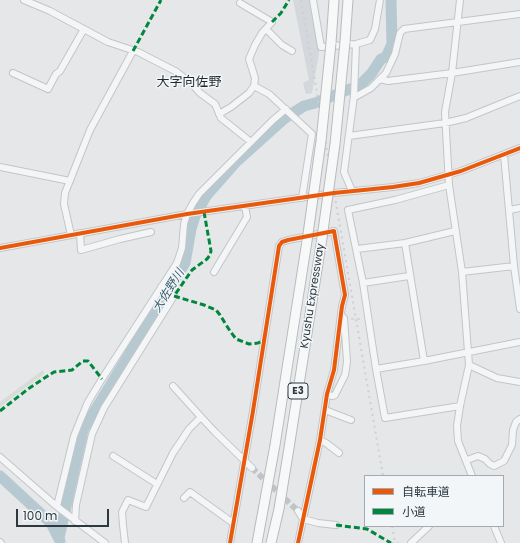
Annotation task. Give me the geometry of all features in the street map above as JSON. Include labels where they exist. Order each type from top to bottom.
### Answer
[{"type":"highway","name":"Kyushu Expressway","points":[[257,543],[276,437],[307,242],[320,142],[331,43],[334,0]]},
{"type":"highway","name":"Kyushu Expressway","points":[[271,543],[290,448],[322,238],[335,144],[348,0]]},
{"type":"street","points":[[24,0],[50,11],[108,42],[133,50],[164,64],[186,78],[200,93],[216,104],[221,118],[251,142]]},
{"type":"street","points":[[313,0],[321,47],[356,44],[370,40],[375,29],[380,0]]},
{"type":"street","points":[[460,0],[452,73],[445,112],[448,175],[462,272],[469,365],[457,426],[458,440],[472,475]]},
{"type":"street","points":[[219,114],[249,94],[254,86],[255,78],[249,59],[255,45],[272,22],[240,3]]},
{"type":"street","points":[[354,96],[357,96],[371,88],[386,73],[392,63],[400,33],[404,29],[520,14]]},
{"type":"street","points":[[13,73],[48,89],[84,29]]},
{"type":"street","points":[[266,29],[282,45],[292,52]]},
{"type":"street","points":[[352,191],[344,172],[354,96],[356,44]]},
{"type":"street","points":[[70,235],[64,198],[90,130],[133,50]]},
{"type":"street","points":[[380,79],[388,81],[520,62]]},
{"type":"street","points":[[254,86],[269,94],[312,134],[302,198]]},
{"type":"street","points":[[349,136],[446,123],[466,118],[520,96]]},
{"type":"street","points":[[57,507],[74,436],[88,402],[179,257],[187,214],[199,194],[273,120],[286,109]]},
{"type":"street","points":[[0,248],[187,214],[419,183],[448,175],[520,148]]},
{"type":"street","points":[[504,155],[514,266],[520,308]]},
{"type":"street","points":[[0,167],[70,181]]},
{"type":"street","points":[[449,185],[396,200],[348,210],[363,283],[384,418],[460,406]]},
{"type":"street","points":[[393,187],[396,200]]},
{"type":"street","points":[[214,272],[247,217],[245,206]]},
{"type":"street","points":[[510,210],[520,208]]},
{"type":"street","points":[[230,543],[279,246],[282,242],[334,231],[345,295],[334,370],[327,396],[320,440],[298,543]]},
{"type":"street","points":[[356,249],[405,243],[455,231]]},
{"type":"street","points":[[80,233],[82,250],[150,232]]},
{"type":"street","points":[[405,243],[424,361]]},
{"type":"street","points":[[462,272],[514,266]]},
{"type":"street","points":[[363,283],[410,276]]},
{"type":"street","points":[[74,520],[92,434],[104,408],[174,296],[161,287]]},
{"type":"street","points":[[327,396],[333,396],[346,368],[347,361],[342,317]]},
{"type":"street","points":[[376,369],[520,342]]},
{"type":"street","points":[[469,365],[497,378],[520,382]]},
{"type":"street","points":[[172,386],[215,432],[252,468]]},
{"type":"street","points":[[325,410],[351,420]]},
{"type":"street","points":[[125,543],[122,525],[122,512],[124,506],[128,500],[146,507],[173,453],[189,429],[201,417]]},
{"type":"street","points":[[467,460],[478,456],[494,466],[504,461],[512,445],[513,430],[516,422],[520,419]]},
{"type":"street","points":[[320,440],[339,453]]},
{"type":"street","points":[[113,456],[157,484]]},
{"type":"street","points":[[0,457],[57,507],[105,543]]},
{"type":"street","points":[[184,498],[190,492],[234,523]]},
{"type":"street","points":[[298,511],[303,519],[336,525]]},
{"type":"street","points":[[411,543],[428,527]]},
{"type":"street","points":[[494,527],[501,543]]},
{"type":"path","points":[[342,317],[368,319]]},
{"type":"path","points":[[391,543],[399,543]]},
{"type":"shaded area","points":[[293,0],[310,0],[319,53],[312,93],[306,94],[303,83],[309,80]]},
{"type":"shaded area","points":[[43,370],[44,374],[0,407],[0,402]]},
{"type":"waterway","name":"大佐野川","points":[[59,538],[83,430],[185,263],[191,229],[195,216],[206,196],[235,163],[285,118],[304,106],[360,85],[371,74],[381,59],[386,57],[392,44],[391,0]]},
{"type":"waterway","points":[[0,476],[51,523],[60,541]]},
{"type":"tunnel","points":[[252,468],[298,511]]},
{"type":"railway","points":[[301,0],[383,475]]},
{"type":"railway","points":[[392,527],[395,543]]},
{"type":"marked path","points":[[133,51],[161,0]]},
{"type":"marked path","points":[[272,22],[281,13],[289,0]]},
{"type":"marked path","points":[[204,212],[211,251],[210,255],[192,270],[174,296],[216,310],[236,339],[249,344],[258,343],[264,340]]},
{"type":"marked path","points":[[0,411],[28,389],[54,372],[72,370],[83,361],[88,361],[102,379]]},
{"type":"marked path","points":[[336,525],[367,529],[391,543]]},
{"type":"cycle path","points":[[0,248],[187,214],[334,193],[419,183],[461,171],[520,148]]},
{"type":"cycle path","points":[[230,543],[253,411],[279,246],[282,242],[288,240],[334,231],[345,295],[342,306],[334,370],[327,394],[320,440],[298,543]]},
{"type":"district","name":"大字向佐野","points":[[189,83]]}]
